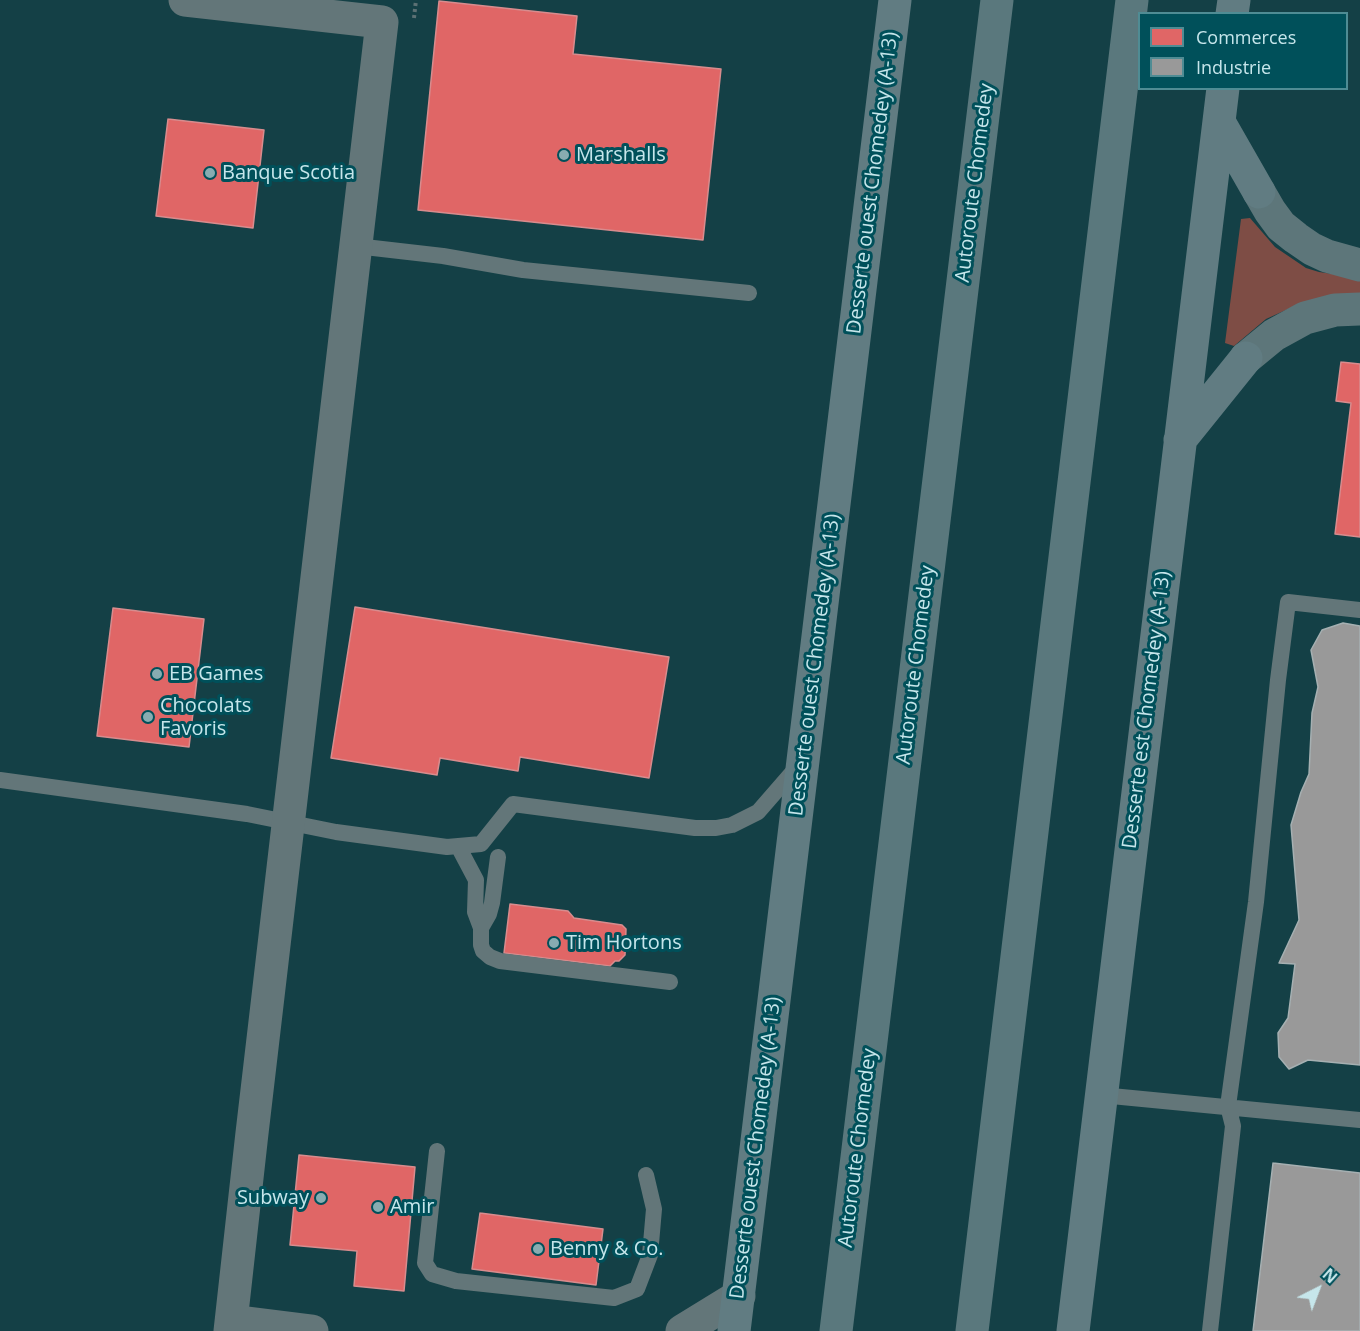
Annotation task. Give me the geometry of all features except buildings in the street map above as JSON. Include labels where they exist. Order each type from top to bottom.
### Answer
[{"type":"highway","name":"Autoroute Chomedey","points":[[836,1331],[997,0]]},
{"type":"highway","points":[[972,1331],[1132,0]]},
{"type":"main road","name":"Desserte ouest Chomedey (A-13)","points":[[734,1331],[895,0]]},
{"type":"main road","name":"Desserte est Chomedey (A-13)","points":[[1073,1331],[1223,90]]},
{"type":"main road","points":[[1219,122],[1259,192]]},
{"type":"main road","points":[[1180,440],[1246,358]]},
{"type":"street","points":[[185,0],[382,16],[231,1326],[312,1331]]},
{"type":"street","points":[[1259,192],[1269,211],[1281,226],[1296,238],[1327,256],[1360,265]]},
{"type":"street","points":[[1246,358],[1274,335],[1305,318],[1335,310],[1360,309]]},
{"type":"street","points":[[682,1331],[739,1296]]},
{"type":"lane","points":[[356,246],[443,256],[523,270],[749,293]]},
{"type":"lane","points":[[1210,1331],[1233,1126],[1228,1106],[1256,902],[1288,602],[1360,610]]},
{"type":"lane","points":[[0,780],[247,814],[336,832],[447,847],[481,844],[513,804],[695,828],[732,825],[758,812],[803,760]]},
{"type":"lane","points":[[458,846],[476,880],[475,912],[481,927],[481,945],[483,951],[490,957],[670,982]]},
{"type":"lane","points":[[481,927],[489,914],[492,903],[498,857]]},
{"type":"lane","points":[[1101,1095],[1360,1120]]},
{"type":"lane","points":[[437,1151],[425,1263],[432,1274],[456,1281],[614,1298],[637,1289],[650,1255],[654,1209],[646,1175]]},
{"type":"shaded area","points":[[1250,218],[1275,247],[1306,268],[1360,278],[1360,299],[1297,305],[1266,319],[1234,346],[1225,343],[1241,219]]},
{"type":"place","name":"Marshalls","points":[[564,155]]},
{"type":"place","name":"Banque Scotia","points":[[210,173]]},
{"type":"place","name":"EB Games","points":[[157,674]]},
{"type":"place","name":"Chocolats Favoris","points":[[148,717]]},
{"type":"place","name":"Tim Hortons","points":[[554,943]]},
{"type":"place","name":"Subway","points":[[321,1198]]},
{"type":"place","name":"Amir","points":[[378,1207]]},
{"type":"place","name":"Benny & Co.","points":[[538,1249]]}]
